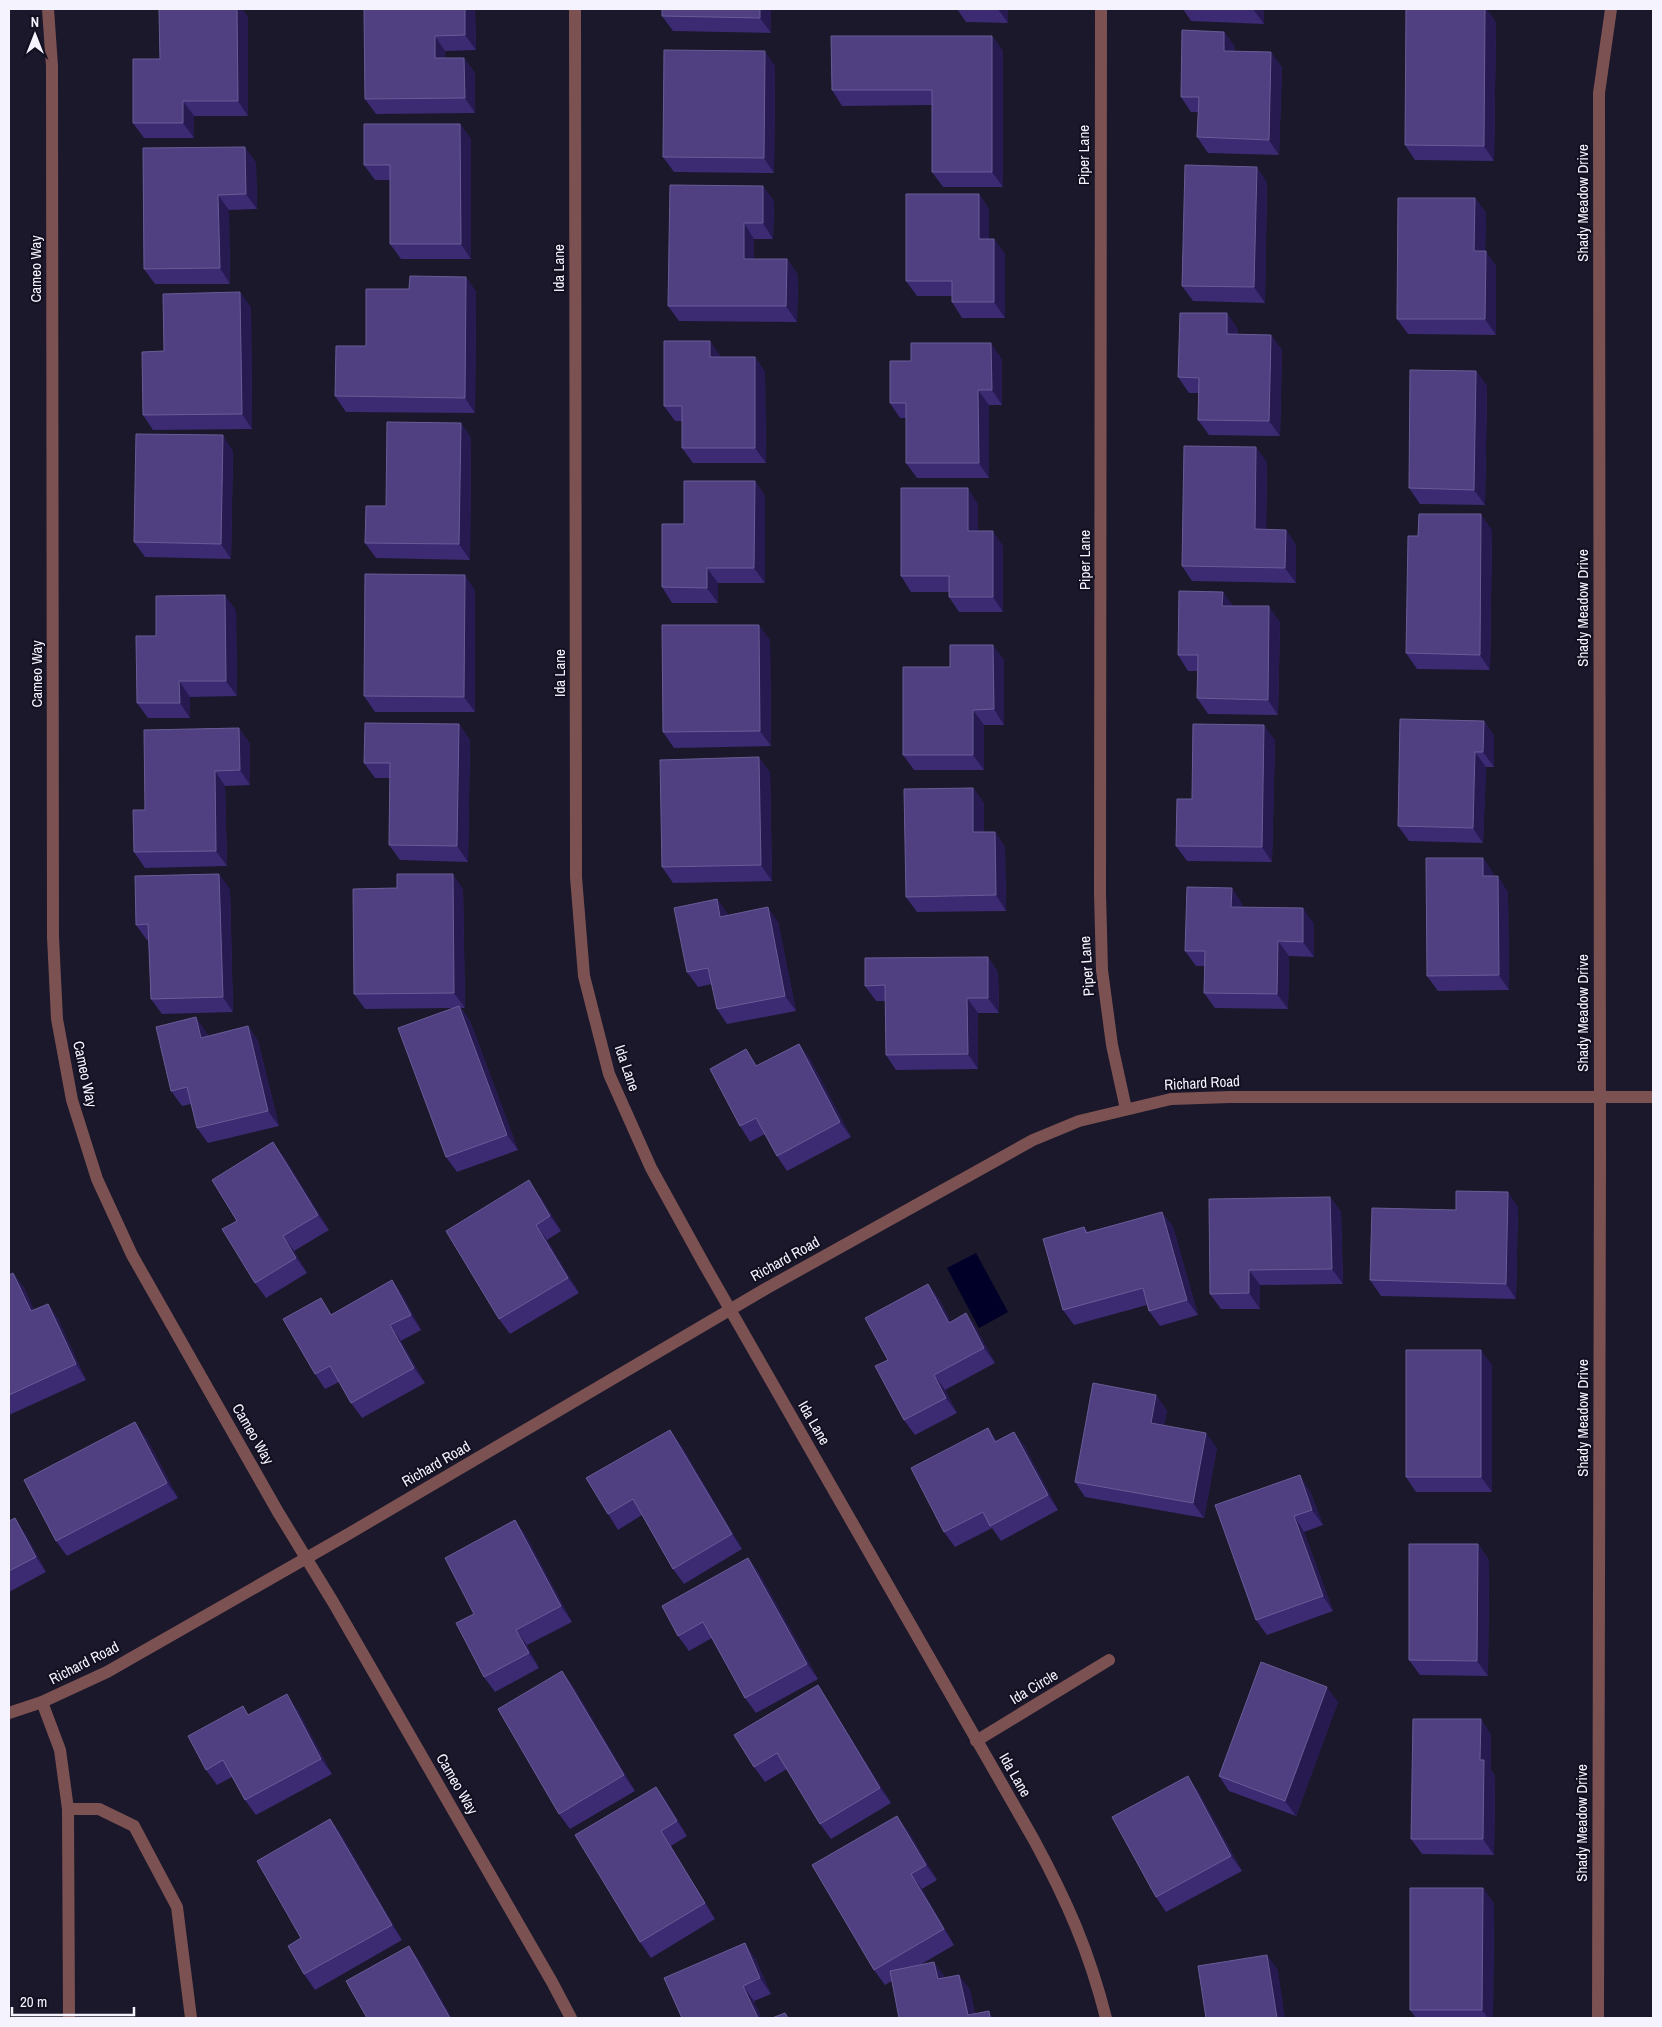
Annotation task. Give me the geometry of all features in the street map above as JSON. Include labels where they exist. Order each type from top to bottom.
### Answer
[{"type":"street","name":"Cameo Way","points":[[48,9],[52,66],[53,937],[57,1019],[72,1100],[97,1179],[132,1255],[571,2018]]},
{"type":"street","name":"Ida Lane","points":[[575,9],[576,877],[584,976],[609,1074],[650,1168],[1034,1840],[1068,1903],[1095,1972],[1106,2018]]},
{"type":"street","name":"Piper Lane","points":[[1101,9],[1100,893],[1103,979],[1112,1045],[1126,1109]]},
{"type":"street","name":"Shady Meadow Drive","points":[[1598,2018],[1600,1097],[1599,93],[1611,9]]},
{"type":"street","name":"Richard Road","points":[[9,1713],[42,1702],[106,1672],[306,1558],[730,1309],[1033,1140],[1079,1121],[1171,1099],[1230,1097],[1653,1097]]},
{"type":"street","name":"Ida Circle","points":[[976,1741],[1109,1660]]},
{"type":"street","points":[[42,1702],[60,1750],[68,1809],[69,2018]]},
{"type":"street","points":[[68,1809],[99,1809],[134,1826],[177,1907],[191,2018]]},
{"type":"water","points":[[976,1253],[1008,1312],[979,1328],[947,1268]]},
{"type":"building","points":[[159,9],[237,9],[238,101],[183,101],[183,123],[133,123],[133,59],[160,59]]},
{"type":"building","points":[[364,9],[465,9],[465,35],[435,36],[435,58],[464,58],[465,98],[365,99]]},
{"type":"building","points":[[662,9],[760,9],[760,18],[662,16]]},
{"type":"building","points":[[1406,9],[1485,9],[1484,146],[1405,145]]},
{"type":"building","points":[[1182,30],[1224,32],[1224,51],[1271,52],[1269,140],[1197,137],[1199,97],[1181,97]]},
{"type":"building","points":[[831,36],[992,36],[992,172],[932,172],[932,90],[832,90]]},
{"type":"building","points":[[664,50],[765,51],[764,158],[663,157]]},
{"type":"building","points":[[364,124],[460,124],[461,244],[390,244],[390,165],[364,165]]},
{"type":"building","points":[[245,147],[246,194],[218,195],[220,268],[144,269],[143,148]]},
{"type":"building","points":[[1185,165],[1257,167],[1254,287],[1182,286]]},
{"type":"building","points":[[670,185],[763,186],[763,223],[744,223],[744,259],[787,259],[786,306],[668,306]]},
{"type":"building","points":[[906,194],[979,194],[979,239],[994,239],[994,302],[952,302],[952,281],[906,281]]},
{"type":"building","points":[[1398,198],[1475,198],[1474,251],[1486,251],[1485,319],[1397,319]]},
{"type":"building","points":[[410,276],[466,277],[465,398],[335,396],[336,346],[366,346],[366,289],[409,289]]},
{"type":"building","points":[[240,292],[242,414],[143,415],[142,352],[164,351],[163,294]]},
{"type":"building","points":[[1180,313],[1227,313],[1227,334],[1271,335],[1269,421],[1198,420],[1199,378],[1178,377]]},
{"type":"building","points":[[664,341],[710,341],[710,357],[755,357],[755,448],[682,448],[682,406],[664,406]]},
{"type":"building","points":[[911,343],[991,343],[992,390],[978,390],[979,463],[906,463],[906,403],[890,403],[890,361],[911,361]]},
{"type":"building","points":[[1410,370],[1476,371],[1474,490],[1409,488]]},
{"type":"building","points":[[387,422],[461,423],[459,544],[365,543],[366,506],[386,506]]},
{"type":"building","points":[[136,434],[223,435],[221,544],[134,542]]},
{"type":"building","points":[[1184,446],[1256,447],[1255,529],[1286,530],[1285,568],[1182,566]]},
{"type":"building","points":[[684,481],[755,481],[754,568],[707,568],[707,588],[662,587],[662,524],[684,524]]},
{"type":"building","points":[[901,488],[968,488],[968,531],[993,531],[993,597],[949,597],[949,576],[901,576]]},
{"type":"building","points":[[1419,514],[1481,514],[1480,655],[1406,653],[1408,536],[1418,536]]},
{"type":"building","points":[[365,574],[465,575],[464,697],[364,696]]},
{"type":"building","points":[[1179,591],[1223,592],[1222,606],[1269,606],[1268,700],[1197,698],[1198,655],[1178,655]]},
{"type":"building","points":[[225,595],[226,681],[179,681],[180,703],[137,703],[136,636],[156,636],[156,596]]},
{"type":"building","points":[[662,625],[759,625],[760,731],[663,732]]},
{"type":"building","points":[[950,645],[993,645],[994,709],[973,710],[973,755],[903,755],[903,667],[950,667]]},
{"type":"building","points":[[1400,719],[1484,721],[1483,752],[1475,752],[1473,828],[1398,826]]},
{"type":"building","points":[[365,723],[459,724],[457,846],[389,845],[390,763],[364,763]]},
{"type":"building","points":[[1193,724],[1264,725],[1262,847],[1176,846],[1177,799],[1192,799]]},
{"type":"building","points":[[239,728],[240,770],[215,771],[216,851],[134,852],[133,810],[145,810],[144,730]]},
{"type":"building","points":[[759,757],[761,865],[662,867],[660,760]]},
{"type":"building","points":[[973,788],[973,832],[995,832],[996,895],[906,897],[904,789]]},
{"type":"building","points":[[1426,858],[1483,858],[1483,876],[1498,876],[1499,975],[1427,976]]},
{"type":"building","points":[[219,874],[223,997],[151,999],[148,924],[136,925],[135,876]]},
{"type":"building","points":[[397,874],[453,874],[454,993],[354,994],[353,889],[397,888]]},
{"type":"building","points":[[1187,887],[1232,888],[1231,907],[1303,908],[1303,942],[1278,941],[1277,994],[1204,993],[1205,951],[1185,951]]},
{"type":"building","points":[[717,899],[720,917],[768,907],[785,996],[717,1009],[708,968],[687,972],[674,908]]},
{"type":"building","points":[[988,957],[988,998],[967,998],[968,1054],[886,1055],[885,985],[865,986],[865,958]]},
{"type":"building","points":[[459,1006],[507,1135],[446,1157],[398,1028]]},
{"type":"building","points":[[196,1017],[201,1038],[248,1026],[268,1111],[197,1128],[187,1087],[171,1091],[156,1027]]},
{"type":"building","points":[[799,1044],[840,1122],[777,1156],[756,1118],[740,1126],[710,1069],[746,1049],[756,1066]]},
{"type":"building","points":[[273,1142],[318,1215],[283,1236],[296,1258],[255,1283],[222,1229],[237,1221],[212,1180]]},
{"type":"building","points":[[529,1180],[550,1216],[536,1225],[568,1278],[499,1319],[446,1231]]},
{"type":"building","points":[[1456,1191],[1508,1192],[1506,1284],[1370,1280],[1372,1208],[1456,1210]]},
{"type":"building","points":[[1330,1197],[1332,1269],[1249,1270],[1249,1293],[1210,1294],[1209,1199]]},
{"type":"building","points":[[1162,1212],[1187,1300],[1149,1311],[1143,1288],[1063,1310],[1043,1239],[1084,1227],[1086,1233]]},
{"type":"building","points":[[13,1273],[31,1311],[48,1304],[76,1364],[9,1395],[9,1275]]},
{"type":"building","points":[[392,1280],[411,1315],[390,1325],[414,1368],[351,1403],[330,1366],[315,1374],[283,1319],[321,1298],[331,1315]]},
{"type":"building","points":[[928,1284],[949,1323],[966,1313],[984,1348],[934,1375],[946,1398],[904,1420],[875,1366],[888,1360],[865,1318]]},
{"type":"building","points":[[1406,1350],[1481,1350],[1481,1477],[1406,1477]]},
{"type":"building","points":[[1093,1383],[1156,1395],[1151,1423],[1206,1433],[1193,1503],[1075,1482]]},
{"type":"building","points":[[135,1422],[167,1483],[56,1541],[24,1480]]},
{"type":"building","points":[[988,1428],[995,1442],[1014,1432],[1048,1495],[990,1526],[983,1512],[944,1532],[911,1468]]},
{"type":"building","points":[[670,1430],[732,1534],[673,1569],[633,1499],[608,1514],[586,1478]]},
{"type":"building","points":[[1300,1475],[1312,1510],[1294,1516],[1323,1596],[1256,1620],[1215,1505]]},
{"type":"building","points":[[15,1518],[36,1557],[9,1571],[9,1521]]},
{"type":"building","points":[[515,1520],[561,1606],[516,1630],[529,1653],[484,1677],[456,1623],[474,1614],[445,1558]]},
{"type":"building","points":[[1409,1544],[1478,1544],[1477,1661],[1409,1660]]},
{"type":"building","points":[[748,1558],[807,1664],[745,1698],[703,1622],[678,1636],[662,1606]]},
{"type":"building","points":[[1261,1662],[1327,1687],[1285,1801],[1219,1776]]},
{"type":"building","points":[[562,1671],[624,1775],[559,1814],[498,1709]]},
{"type":"building","points":[[818,1685],[880,1788],[820,1824],[777,1753],[754,1767],[734,1735]]},
{"type":"building","points":[[287,1694],[321,1759],[245,1800],[223,1760],[206,1770],[188,1736],[243,1706],[248,1715]]},
{"type":"building","points":[[1413,1719],[1481,1719],[1480,1760],[1484,1760],[1483,1839],[1411,1839]]},
{"type":"building","points":[[1188,1776],[1231,1856],[1156,1897],[1112,1817]]},
{"type":"building","points":[[656,1787],[677,1821],[661,1831],[705,1903],[640,1942],[575,1835]]},
{"type":"building","points":[[897,1816],[926,1865],[911,1874],[944,1929],[874,1970],[812,1865]]},
{"type":"building","points":[[330,1819],[392,1925],[304,1974],[288,1946],[301,1938],[257,1861]]},
{"type":"building","points":[[1410,1888],[1483,1888],[1482,2010],[1410,2010]]},
{"type":"building","points":[[745,1943],[760,1978],[743,1986],[758,2018],[682,2018],[664,1978]]},
{"type":"building","points":[[409,1946],[450,2018],[367,2018],[346,1981]]},
{"type":"building","points":[[1267,1955],[1277,2018],[1206,2018],[1198,1966]]},
{"type":"building","points":[[934,1962],[938,1979],[959,1975],[968,2015],[989,2011],[990,2018],[899,2018],[890,1971]]},
{"type":"building","points":[[785,2013],[788,2018],[772,2018]]}]
